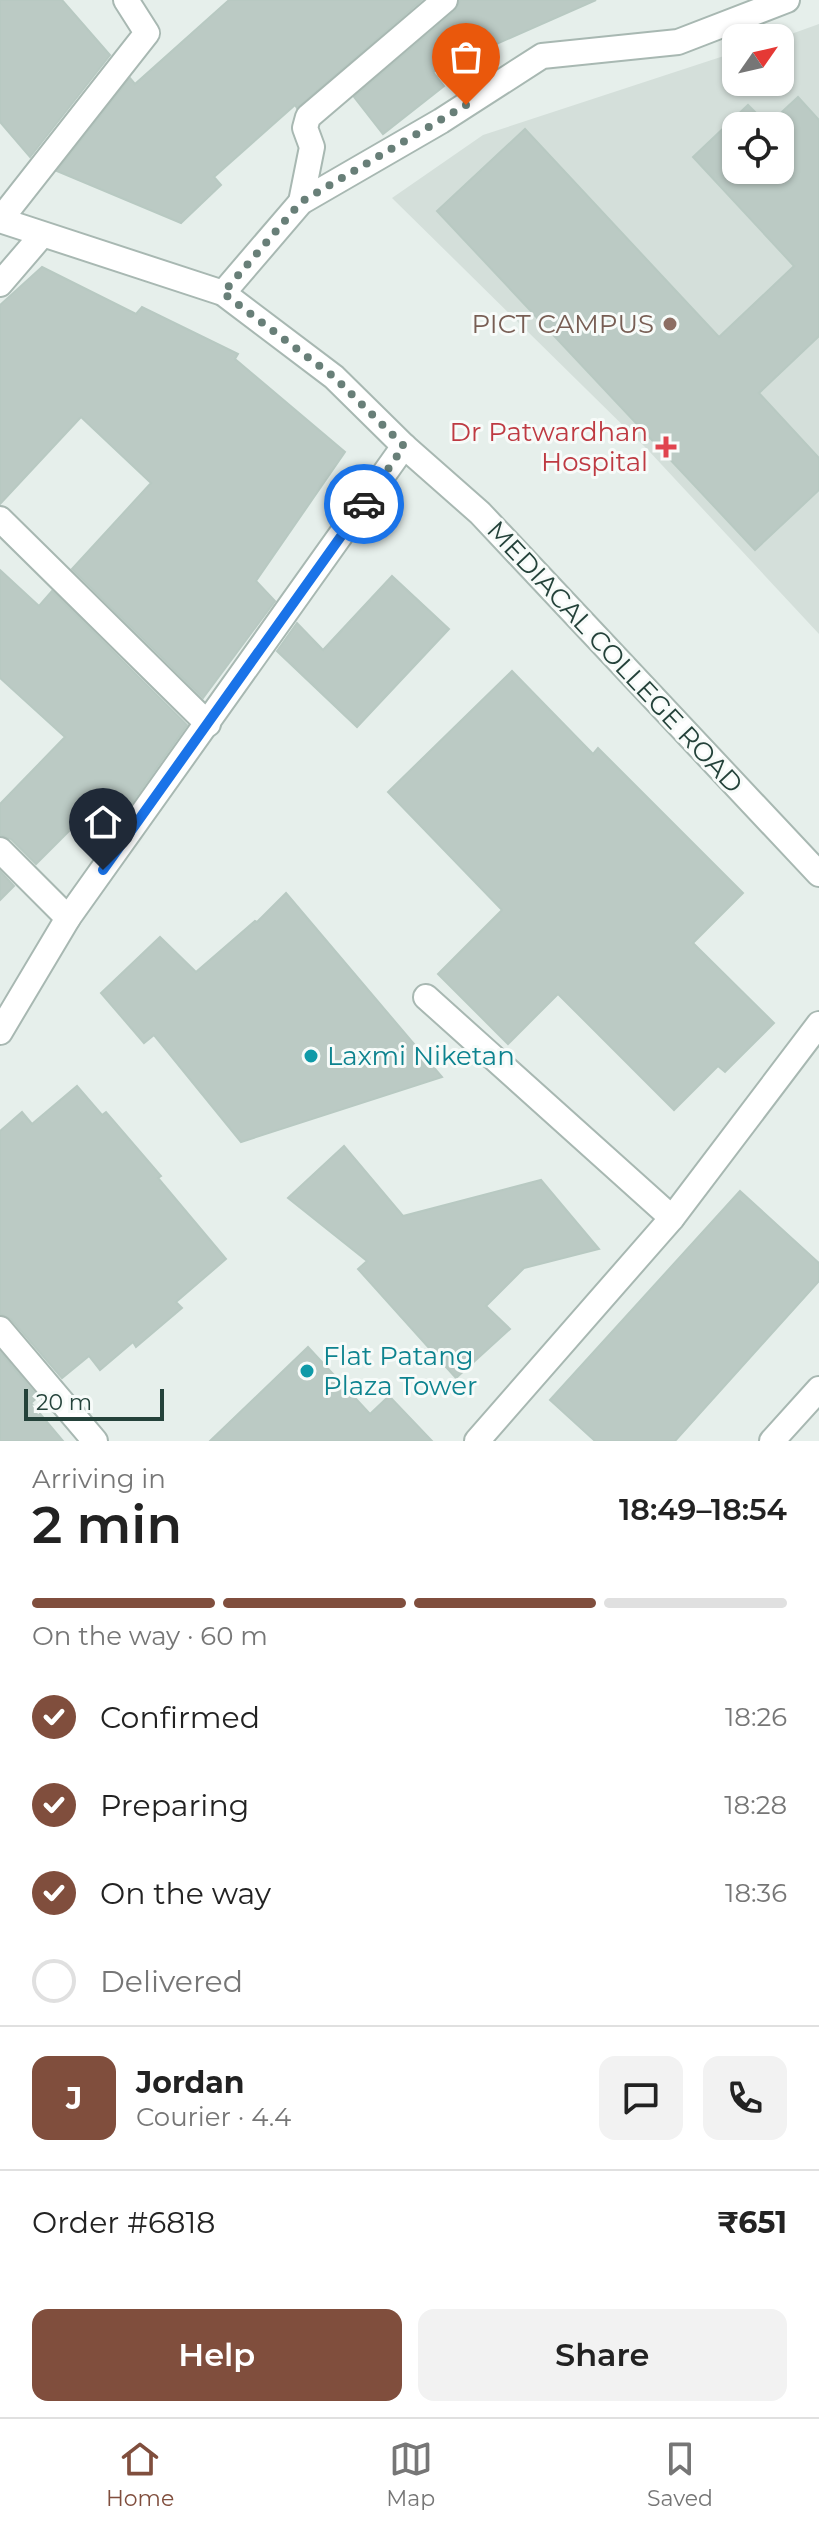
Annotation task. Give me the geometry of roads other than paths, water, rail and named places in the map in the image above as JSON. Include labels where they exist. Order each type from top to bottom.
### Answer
[{"type":"street","points":[[0,220],[147,33],[126,0]]},
{"type":"street","points":[[301,202],[312,147],[305,128],[308,117],[445,0]]},
{"type":"street","points":[[223,293],[301,202],[441,121],[542,56],[678,42],[787,0]]},
{"type":"street","name":"MEDIACAL COLLEGE ROAD","points":[[0,220],[223,293],[334,377],[404,446],[480,513],[819,874]]},
{"type":"street","points":[[0,284],[42,235]]},
{"type":"street","points":[[0,1032],[68,918],[404,446]]},
{"type":"street","points":[[0,519],[208,724]]},
{"type":"street","points":[[0,850],[68,918]]},
{"type":"street","points":[[426,997],[672,1218]]},
{"type":"street","points":[[477,1441],[672,1218],[819,1024]]},
{"type":"street","points":[[0,1329],[95,1441]]},
{"type":"street","points":[[786,1436],[819,1389]]},
{"type":"place","name":"PICT CAMPUS","points":[[670,324]]},
{"type":"place","name":"Dr Patwardhan Hospital","points":[[666,447]]},
{"type":"place","name":"Laxmi Niketan","points":[[311,1056]]},
{"type":"place","name":"Flat Patang Plaza Tower","points":[[307,1371]]}]
